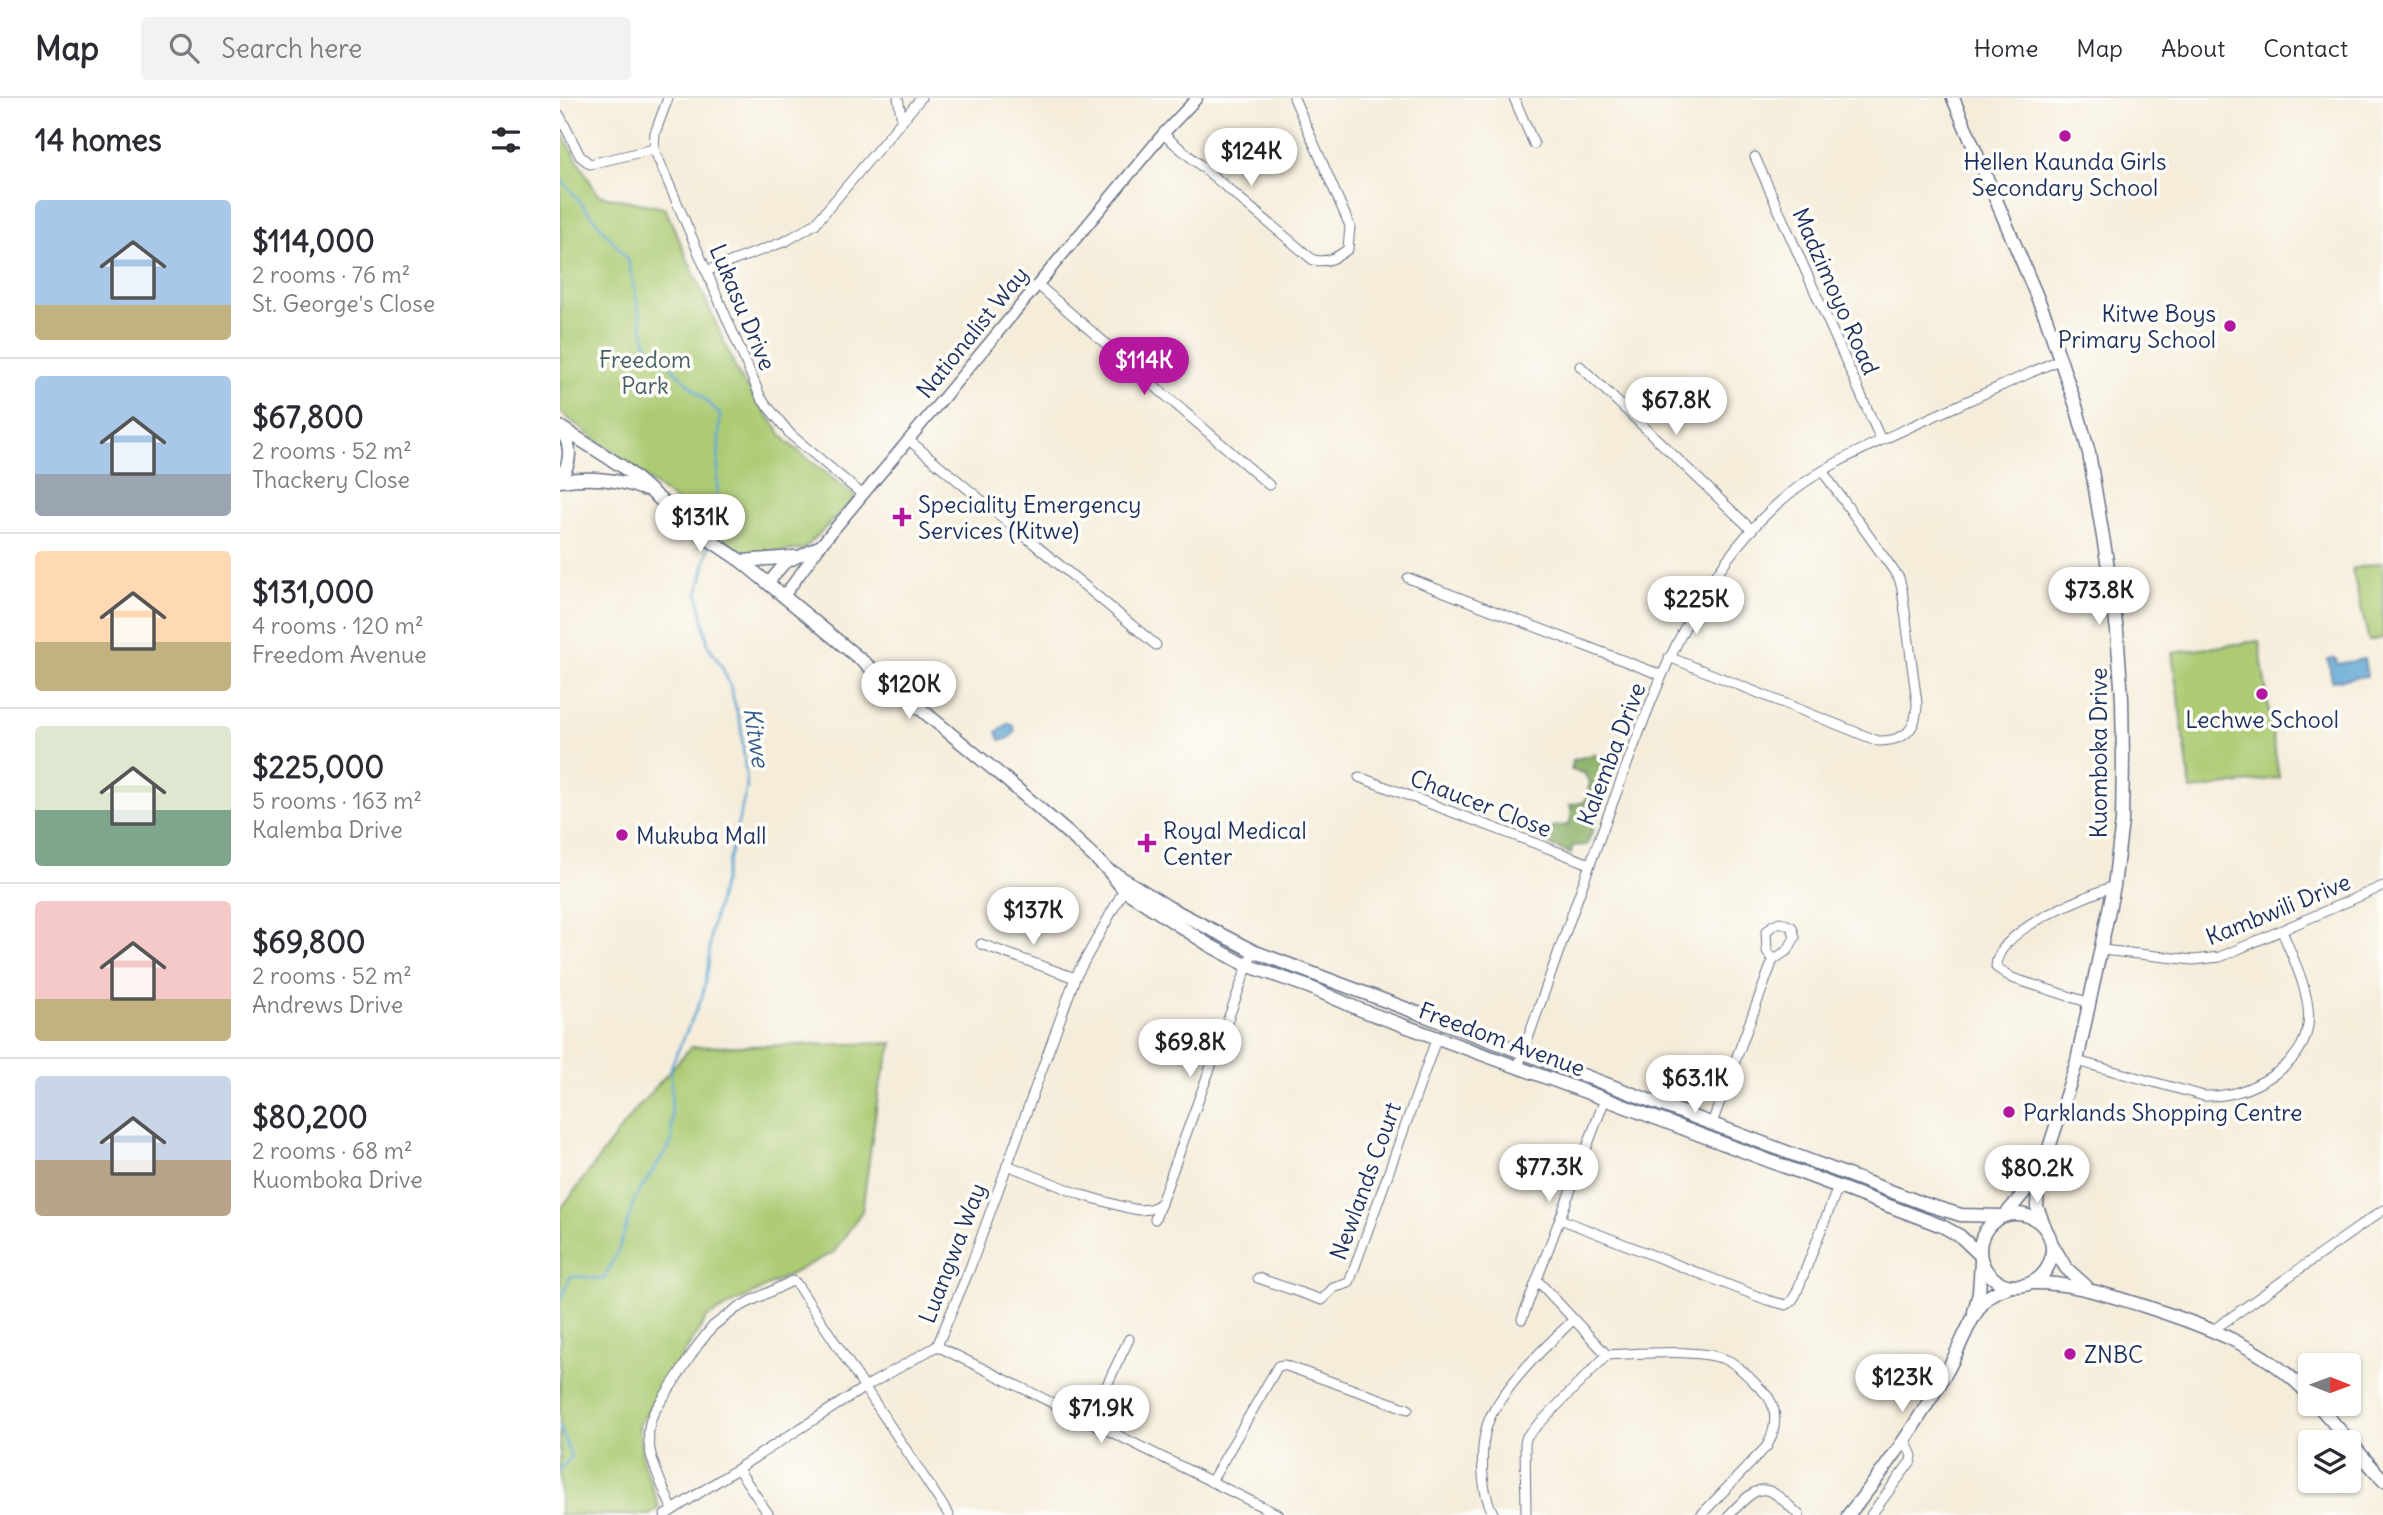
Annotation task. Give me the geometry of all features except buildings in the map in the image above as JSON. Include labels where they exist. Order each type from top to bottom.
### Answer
[{"type":"main road","name":"Kuomboka Drive","points":[[1953,98],[2006,220],[2061,359],[2089,453],[2108,567],[2122,699],[2122,821],[2114,886],[2077,1060],[2060,1119],[2040,1173]]},
{"type":"main road","points":[[560,428],[569,446],[566,470],[560,480]]},
{"type":"main road","name":"Freedom Avenue","points":[[560,428],[601,451],[695,530],[741,561],[1003,776],[1126,886],[1182,929],[1246,965],[1309,987],[1361,1010],[1942,1226],[1967,1241],[1980,1257]]},
{"type":"main road","name":"Freedom Avenue","points":[[560,480],[612,480],[656,495]]},
{"type":"main road","points":[[741,561],[794,557]]},
{"type":"main road","name":"Freedom Avenue","points":[[1126,886],[1253,951],[1814,1163],[1949,1212],[1975,1217],[2003,1215]]},
{"type":"main road","points":[[1757,1156],[1814,1163]]},
{"type":"main road","points":[[1972,1322],[1979,1293],[1981,1238],[1986,1229],[2033,1185],[2040,1173]]},
{"type":"main road","points":[[2031,1283],[2046,1270],[2050,1260],[2048,1235],[2037,1207],[2040,1173]]},
{"type":"main road","points":[[2003,1215],[2017,1213],[2038,1221],[2066,1268],[2090,1289]]},
{"type":"main road","points":[[1980,1257],[1992,1278],[2012,1286]]},
{"type":"main road","points":[[1854,1513],[1948,1370],[1972,1322],[1989,1296],[2012,1286],[2057,1283],[2090,1289],[2213,1330],[2259,1353],[2298,1382]]},
{"type":"main road","points":[[2327,1416],[2383,1480]]},
{"type":"street","points":[[560,116],[580,156],[590,164],[654,149],[655,133],[668,98]]},
{"type":"street","points":[[898,98],[902,120]]},
{"type":"street","points":[[706,271],[786,241],[815,224],[921,98]]},
{"type":"street","name":"Nationalist Way","points":[[784,596],[821,545],[1163,134],[1198,98]]},
{"type":"street","points":[[1163,134],[1313,260],[1322,262],[1336,258],[1348,248],[1350,226],[1294,98]]},
{"type":"street","points":[[1514,98],[1534,144]]},
{"type":"street","name":"Lukasu Drive","points":[[654,149],[766,406],[791,435],[863,495]]},
{"type":"street","name":"Madzimoyo Road","points":[[1755,157],[1881,440]]},
{"type":"street","points":[[1038,285],[1269,485]]},
{"type":"street","name":"Kalemba Drive","points":[[1518,1067],[1661,675],[1707,587],[1752,530],[1776,505],[1823,472],[1881,440],[2061,359]]},
{"type":"street","points":[[1580,366],[1752,530]]},
{"type":"street","points":[[910,441],[1156,645]]},
{"type":"street","points":[[1669,657],[1878,741],[1890,741],[1905,735],[1913,727],[1917,716],[1917,703],[1899,579],[1823,472]]},
{"type":"street","points":[[768,583],[780,567],[794,557],[821,545]]},
{"type":"street","points":[[1409,578],[1661,675]]},
{"type":"street","name":"Chaucer Close","points":[[1359,777],[1590,864]]},
{"type":"street","name":"Luangwa Way","points":[[669,1512],[865,1387],[937,1346],[970,1268],[1075,978],[1126,886]]},
{"type":"street","points":[[2090,1003],[2012,978],[1996,967],[1998,953],[2032,924],[2084,897],[2114,886]]},
{"type":"street","name":"Kambwili Drive","points":[[2102,950],[2207,960],[2282,931],[2383,886]]},
{"type":"street","points":[[2077,1060],[2204,1096],[2245,1091],[2276,1074],[2299,1053],[2308,1035],[2310,1021],[2306,991],[2282,931]]},
{"type":"street","points":[[981,944],[1075,978]]},
{"type":"street","points":[[1155,1219],[1253,951]]},
{"type":"street","points":[[1712,1123],[1773,960]]},
{"type":"street","name":"Newlands Court","points":[[1258,1278],[1322,1300],[1333,1288],[1349,1283],[1437,1037]]},
{"type":"street","points":[[1522,1319],[1605,1099]]},
{"type":"street","points":[[1007,1166],[1083,1195],[1125,1207],[1139,1210],[1161,1204]]},
{"type":"street","points":[[1560,1219],[1786,1305],[1796,1294],[1838,1187]]},
{"type":"street","points":[[2213,1330],[2383,1210]]},
{"type":"street","points":[[1537,1280],[1607,1355]]},
{"type":"street","points":[[669,1512],[649,1444],[648,1423],[713,1326],[737,1308],[787,1282],[794,1282],[949,1515]]},
{"type":"street","points":[[1494,1515],[1483,1481],[1483,1447],[1493,1412],[1524,1371],[1573,1320]]},
{"type":"street","points":[[1089,1422],[1129,1339]]},
{"type":"street","points":[[937,1346],[1279,1515]]},
{"type":"street","points":[[1526,1515],[1527,1436],[1607,1355],[1689,1354],[1723,1358],[1734,1364],[1768,1395],[1774,1410],[1773,1436],[1767,1446],[1701,1515]]},
{"type":"street","points":[[1211,1482],[1278,1366],[1284,1365],[1408,1409]]},
{"type":"street","points":[[1871,1515],[1911,1461],[1912,1456],[1905,1439]]},
{"type":"street","points":[[738,1469],[769,1515]]},
{"type":"street","points":[[1729,1515],[1750,1493],[1765,1489],[1779,1495],[1799,1515]]},
{"type":"green space","name":"Freedom Park","points":[[560,130],[598,195],[665,208],[739,376],[787,442],[856,497],[804,549],[746,555],[560,412]]},
{"type":"green space","points":[[2383,562],[2383,638],[2369,641],[2352,569]]},
{"type":"green space","points":[[2259,641],[2279,778],[2191,790],[2172,653]]},
{"type":"green space","points":[[1594,754],[1615,763],[1614,768],[1603,800],[1597,801],[1596,820],[1587,845],[1572,846],[1571,854],[1548,844],[1552,827],[1569,825],[1572,813],[1570,805],[1585,802],[1590,783],[1584,773],[1571,770],[1573,760]]},
{"type":"green space","points":[[893,1043],[879,1088],[862,1211],[834,1252],[707,1317],[639,1425],[643,1462],[659,1507],[650,1515],[560,1515],[560,1210],[632,1114],[691,1047]]},
{"type":"water","points":[[2336,658],[2337,664],[2364,659],[2367,676],[2332,681],[2328,659]]},
{"type":"water","points":[[1009,723],[1015,731],[1009,738],[1000,740],[997,732]]},
{"type":"waterway","name":"Kitwe","points":[[560,178],[628,259],[646,343],[720,414],[716,519],[712,536]]},
{"type":"waterway","name":"Kitwe","points":[[560,1300],[571,1276],[604,1279],[620,1246],[635,1198],[672,1142],[671,1066],[702,997],[711,930],[747,787],[741,727],[730,686],[708,645],[698,594],[709,546]]},
{"type":"waterway","name":"Kitwe","points":[[560,1427],[571,1456],[560,1471]]},
{"type":"place","name":"Hellen Kaunda Girls Secondary School","points":[[2065,136]]},
{"type":"place","name":"Kitwe Boys Primary School","points":[[2230,326]]},
{"type":"place","name":"Speciality Emergency Services (Kitwe)","points":[[902,517]]},
{"type":"place","name":"Lechwe School","points":[[2262,694]]},
{"type":"place","name":"Mukuba Mall","points":[[622,835]]},
{"type":"place","name":"Royal Medical Center","points":[[1147,843]]},
{"type":"place","name":"Parklands Shopping Centre","points":[[2009,1112]]},
{"type":"place","name":"ZNBC","points":[[2070,1354]]}]
